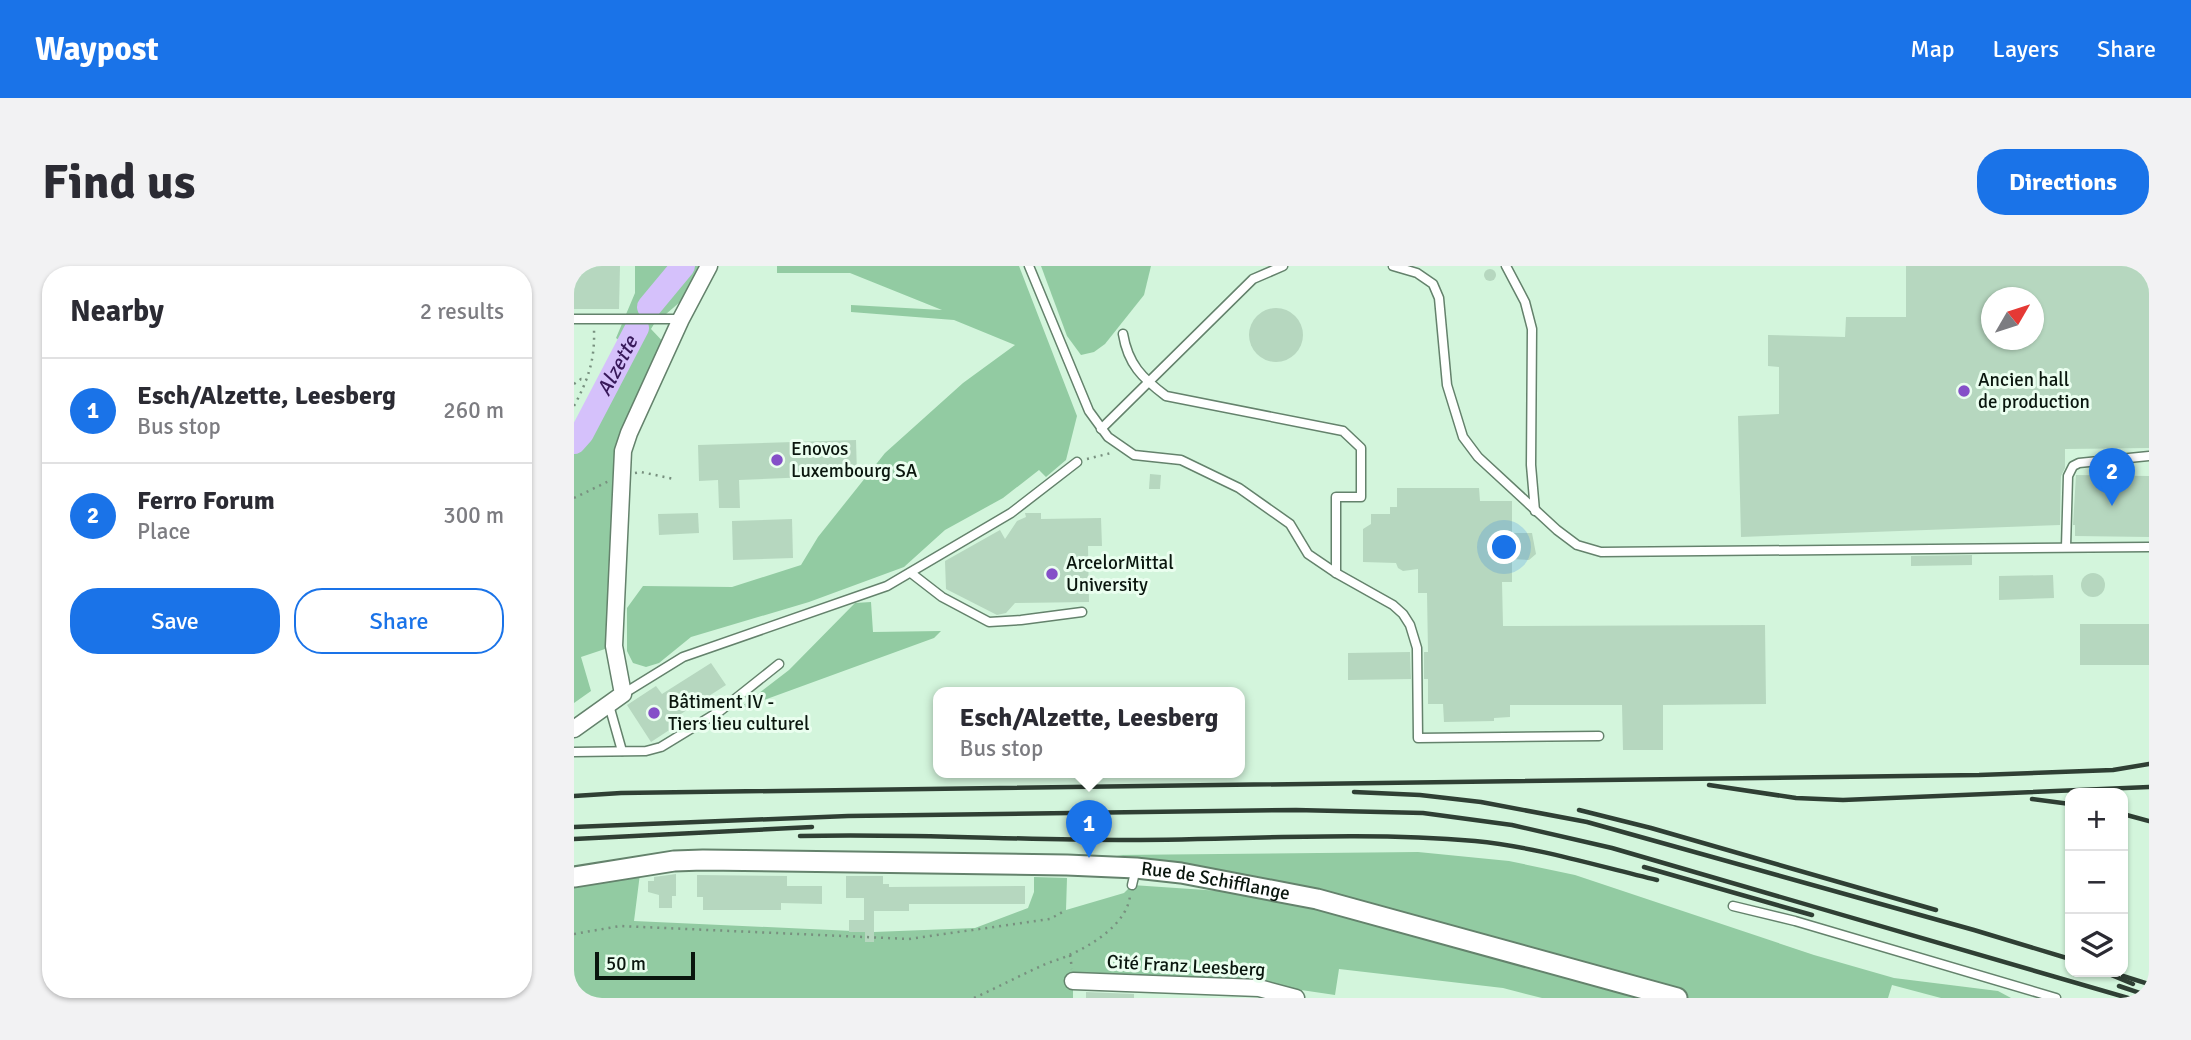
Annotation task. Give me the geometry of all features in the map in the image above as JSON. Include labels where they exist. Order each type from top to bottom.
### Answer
[{"type":"street","points":[[574,729],[623,694],[614,646],[623,452],[681,319],[709,266]]},
{"type":"street","name":"Rue de Schifflange","points":[[574,877],[674,861],[703,860],[1067,865],[1134,877],[1193,875],[1317,900],[1621,990],[1677,998]]},
{"type":"street","name":"Cité Franz Leesberg","points":[[1073,981],[1259,988],[1296,998]]},
{"type":"lane","points":[[1029,266],[1089,411],[1101,429],[1134,455],[1181,460],[1240,488],[1290,524],[1308,554],[1393,605],[1410,625],[1417,648],[1418,738],[1599,736]]},
{"type":"lane","points":[[1101,429],[1253,278],[1283,266]]},
{"type":"lane","points":[[1393,266],[1417,273],[1433,284],[1439,298],[1447,385],[1463,437],[1479,457],[1535,511],[1577,545],[1601,552],[2149,547]]},
{"type":"lane","points":[[1506,266],[1525,302],[1532,329],[1531,465],[1535,511]]},
{"type":"lane","points":[[574,319],[681,319]]},
{"type":"lane","points":[[1124,334],[1127,355],[1148,383],[1166,396],[1343,431],[1361,448],[1361,497],[1336,497],[1336,573]]},
{"type":"lane","points":[[2066,548],[2068,476],[2073,466],[2079,463],[2149,457]]},
{"type":"lane","points":[[623,694],[683,657],[887,586],[1010,513],[1077,462]]},
{"type":"lane","points":[[911,573],[942,597],[989,622],[1082,612]]},
{"type":"lane","points":[[574,752],[646,751],[661,747],[720,711],[779,664]]},
{"type":"lane","points":[[609,705],[622,751]]},
{"type":"lane","points":[[1733,906],[1795,921],[2056,998]]},
{"type":"path","points":[[574,407],[588,380],[594,346],[594,319]]},
{"type":"path","points":[[574,384],[581,379],[588,380]]},
{"type":"path","points":[[1077,462],[1125,450]]},
{"type":"path","points":[[974,998],[1040,966],[1070,955],[1094,941],[1124,914],[1129,906],[1134,877]]},
{"type":"path","points":[[574,934],[620,926],[909,939],[1050,919],[1066,910]]},
{"type":"path","points":[[574,990],[588,998]]},
{"type":"green space","points":[[635,266],[700,266],[680,302],[666,314],[660,314],[651,329],[668,347],[629,433],[614,646],[581,657],[591,691],[574,703],[574,442],[582,433],[626,345],[616,338],[635,293]]},
{"type":"green space","points":[[777,266],[1019,266],[1077,416],[1066,460],[1046,477],[1039,470],[1003,498],[945,530],[904,567],[809,602],[691,637],[659,663],[646,667],[633,663],[627,651],[627,608],[643,586],[732,587],[801,565],[818,537],[885,453],[963,383],[1015,345],[954,320],[851,312],[851,305],[942,310],[850,273],[777,273]]},
{"type":"green space","points":[[1041,266],[1151,266],[1144,295],[1105,344],[1094,352],[1081,355],[1067,336]]},
{"type":"green space","points":[[871,602],[873,632],[941,631],[934,638],[737,710],[789,670],[855,603]]},
{"type":"green space","points":[[1418,852],[1509,861],[1575,875],[1814,955],[1894,978],[1998,991],[2011,998],[1941,998],[1892,985],[1888,998],[1542,998],[1503,988],[1339,969],[1335,995],[1281,987],[1073,976],[1073,998],[574,998],[574,886],[641,866],[634,921],[874,932],[975,928],[1028,908],[1034,892],[1034,877],[1067,878],[1066,910],[1124,893],[1132,885],[1235,892],[1216,871],[1117,855]]},
{"type":"building","points":[[574,266],[620,266],[619,309],[574,309]]},
{"type":"building","name":"Ancien hall de production","points":[[1906,266],[2149,266],[2149,448],[2065,449],[2065,468],[2061,476],[2060,525],[1741,537],[1738,416],[1779,414],[1779,367],[1768,366],[1768,335],[1845,337],[1846,317],[1906,317]]},
{"type":"building","points":[[1490,269],[1496,275],[1490,281],[1484,275]]},
{"type":"building","points":[[1276,308],[1295,316],[1303,335],[1295,354],[1276,362],[1257,354],[1249,335],[1257,316]]},
{"type":"building","name":"Enovos Luxembourg SA","points":[[856,440],[857,475],[739,480],[740,508],[719,508],[718,480],[699,481],[698,445]]},
{"type":"building","points":[[1150,474],[1161,475],[1160,489],[1149,489]]},
{"type":"building","points":[[2076,475],[2149,476],[2149,537],[2075,536],[2073,525]]},
{"type":"building","points":[[1397,488],[1479,488],[1480,501],[1512,501],[1512,533],[1532,533],[1536,554],[1529,560],[1512,559],[1512,582],[1502,582],[1503,626],[1765,625],[1766,704],[1663,705],[1663,750],[1623,750],[1622,705],[1510,705],[1510,717],[1494,718],[1494,721],[1444,722],[1443,704],[1428,704],[1428,679],[1424,679],[1424,652],[1428,652],[1427,593],[1418,593],[1418,569],[1403,571],[1396,563],[1363,562],[1363,529],[1371,524],[1371,514],[1390,514],[1390,507],[1397,507]]},
{"type":"building","points":[[698,513],[699,533],[659,535],[658,514]]},
{"type":"building","name":"ArcelorMittal University","points":[[1025,513],[1041,513],[1041,519],[1101,518],[1102,546],[1088,546],[1089,602],[1015,603],[1006,613],[997,615],[946,589],[945,561],[1000,530],[1005,539],[1017,521],[1026,517]]},
{"type":"building","points":[[792,519],[793,558],[733,560],[732,521]]},
{"type":"building","points":[[1972,555],[1972,565],[1911,566],[1911,556]]},
{"type":"building","points":[[2093,573],[2102,576],[2105,585],[2102,594],[2093,597],[2084,594],[2081,585],[2084,576]]},
{"type":"building","points":[[2053,575],[2054,598],[1999,600],[1999,576]]},
{"type":"building","points":[[2080,624],[2149,624],[2149,665],[2080,665]]},
{"type":"building","points":[[1410,652],[1411,679],[1348,680],[1348,653]]},
{"type":"building","points":[[711,663],[726,685],[673,719],[677,725],[651,742],[627,705],[656,686],[662,694]]},
{"type":"building","points":[[676,874],[676,896],[672,896],[672,908],[659,908],[659,895],[648,892],[648,881],[654,881],[654,877]]},
{"type":"building","points":[[697,875],[787,876],[787,886],[822,886],[822,904],[781,903],[781,910],[703,910],[703,897],[697,897]]},
{"type":"building","points":[[846,876],[883,876],[883,884],[889,884],[889,887],[1025,886],[1025,904],[909,904],[909,911],[874,911],[874,942],[865,942],[865,932],[849,932],[849,920],[864,920],[864,898],[846,898]]},
{"type":"building","points":[[1086,992],[1134,994],[1134,998],[1086,998]]},
{"type":"waterway","name":"Alzette","points":[[649,307],[683,266]]},
{"type":"waterway","name":"Alzette","points":[[574,442],[582,433],[637,328]]},
{"type":"railway","points":[[574,796],[621,793],[1979,775],[2113,770],[2149,764]]},
{"type":"railway","points":[[1709,785],[1796,798],[1843,800],[2149,787]]},
{"type":"railway","points":[[1354,792],[1420,795],[1481,802],[1587,822],[2065,957]]},
{"type":"railway","points":[[2032,799],[2065,803]]},
{"type":"railway","points":[[574,827],[848,816],[1296,810],[1423,813],[1512,825],[1612,848],[2128,998]]},
{"type":"railway","points":[[1579,810],[1936,910]]},
{"type":"railway","points":[[2128,815],[2149,821]]},
{"type":"railway","points":[[574,839],[812,827]]},
{"type":"railway","points":[[800,836],[1119,840],[1342,836],[1431,838],[1521,848],[1657,880]]},
{"type":"railway","points":[[1644,867],[1812,915]]},
{"type":"railway","points":[[2116,977],[2133,984]]},
{"type":"railway","points":[[2126,977],[2149,984]]},
{"type":"railway","points":[[2119,986],[2149,996]]},
{"type":"place","name":"Ancien hall de production","points":[[1964,391]]},
{"type":"place","name":"Enovos Luxembourg SA","points":[[777,460]]},
{"type":"place","name":"Ferro Forum","points":[[2112,506]]},
{"type":"place","name":"ArcelorMittal University","points":[[1052,574]]},
{"type":"place","name":"Bâtiment IV - Tiers lieu culturel","points":[[654,713]]},
{"type":"place","name":"Esch/Alzette, Leesberg","points":[[1089,858]]}]
